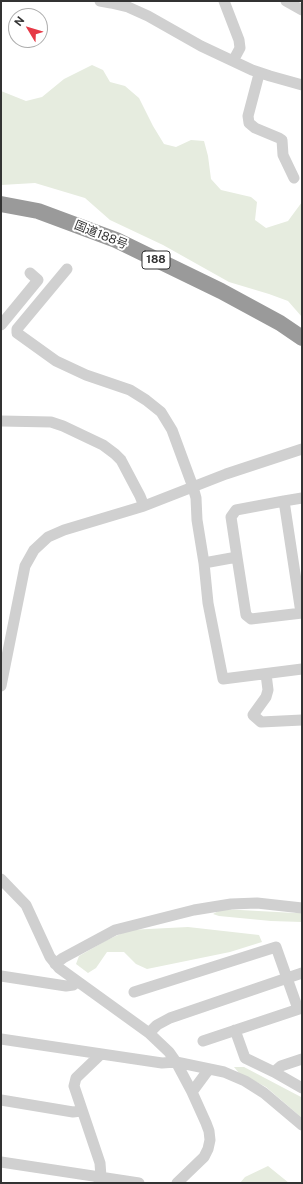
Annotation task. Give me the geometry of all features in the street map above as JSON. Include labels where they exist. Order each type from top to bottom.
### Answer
[{"type":"highway","name":"国道188号","points":[[1,204],[38,211],[116,240],[221,291],[280,323],[302,338]]},
{"type":"street","points":[[100,1],[111,2],[128,7],[148,16],[201,46],[233,61],[260,73],[302,85]]},
{"type":"street","points":[[224,1],[240,40],[240,48],[233,61]]},
{"type":"street","points":[[286,1],[302,10]]},
{"type":"street","points":[[260,73],[248,116],[249,123],[255,128],[282,140],[283,155],[294,178]]},
{"type":"street","points":[[67,269],[17,329],[17,334],[56,361],[86,375],[130,390],[161,412],[172,430],[196,498],[197,520],[204,563],[208,602],[223,679],[302,670]]},
{"type":"street","points":[[1,325],[38,280],[30,273]]},
{"type":"street","points":[[1,421],[51,422],[103,445],[120,460],[144,506]]},
{"type":"street","points":[[1,686],[25,566],[34,550],[48,538],[56,533],[144,506],[226,474],[302,450]]},
{"type":"street","points":[[284,501],[301,613],[251,619],[246,615],[232,517],[236,510],[284,501],[302,498]]},
{"type":"street","points":[[204,563],[237,557]]},
{"type":"street","points":[[266,674],[268,690],[266,697],[253,715],[261,722],[302,720]]},
{"type":"street","points":[[1,879],[26,905],[50,957],[55,964],[77,982],[149,1033],[169,1052],[176,1062],[206,1122],[210,1140],[204,1157],[177,1183]]},
{"type":"street","points":[[55,964],[63,958],[115,930],[194,910],[231,904],[257,903],[302,908]]},
{"type":"street","points":[[134,992],[276,948],[300,1009],[203,1041]]},
{"type":"street","points":[[149,1033],[157,1025],[170,1018],[302,973]]},
{"type":"street","points":[[1,976],[66,986],[73,985],[77,982]]},
{"type":"street","points":[[235,1030],[245,1058],[302,1088]]},
{"type":"street","points":[[1,1039],[162,1063],[176,1062],[224,1072],[246,1081],[264,1093],[302,1125]]},
{"type":"street","points":[[100,1180],[100,1163],[81,1111],[74,1086],[76,1078],[102,1054]]},
{"type":"street","points":[[274,1072],[281,1066],[302,1059]]},
{"type":"street","points":[[192,1092],[209,1070]]},
{"type":"street","points":[[1,1100],[73,1112],[81,1111]]},
{"type":"street","points":[[1,1162],[100,1180],[139,1183]]},
{"type":"shaded area","points":[[92,65],[103,70],[110,82],[125,86],[139,98],[164,144],[176,147],[191,140],[204,141],[208,156],[211,179],[221,190],[251,197],[257,202],[255,220],[266,228],[288,221],[302,202],[302,317],[288,301],[229,282],[163,245],[110,220],[85,198],[35,183],[1,185],[1,91],[26,101],[42,97],[64,79]]},
{"type":"shaded area","points":[[302,905],[302,922],[271,921],[219,916],[213,914],[222,909],[295,913]]},
{"type":"shaded area","points":[[188,927],[259,935],[262,942],[230,952],[147,969],[136,964],[124,952],[107,952],[96,968],[88,973],[76,964],[79,956],[107,940],[129,930]]},
{"type":"shaded area","points":[[234,1067],[244,1067],[301,1097],[302,1118],[266,1087],[239,1073]]},
{"type":"shaded area","points":[[268,1166],[289,1183],[240,1183],[245,1177]]}]
